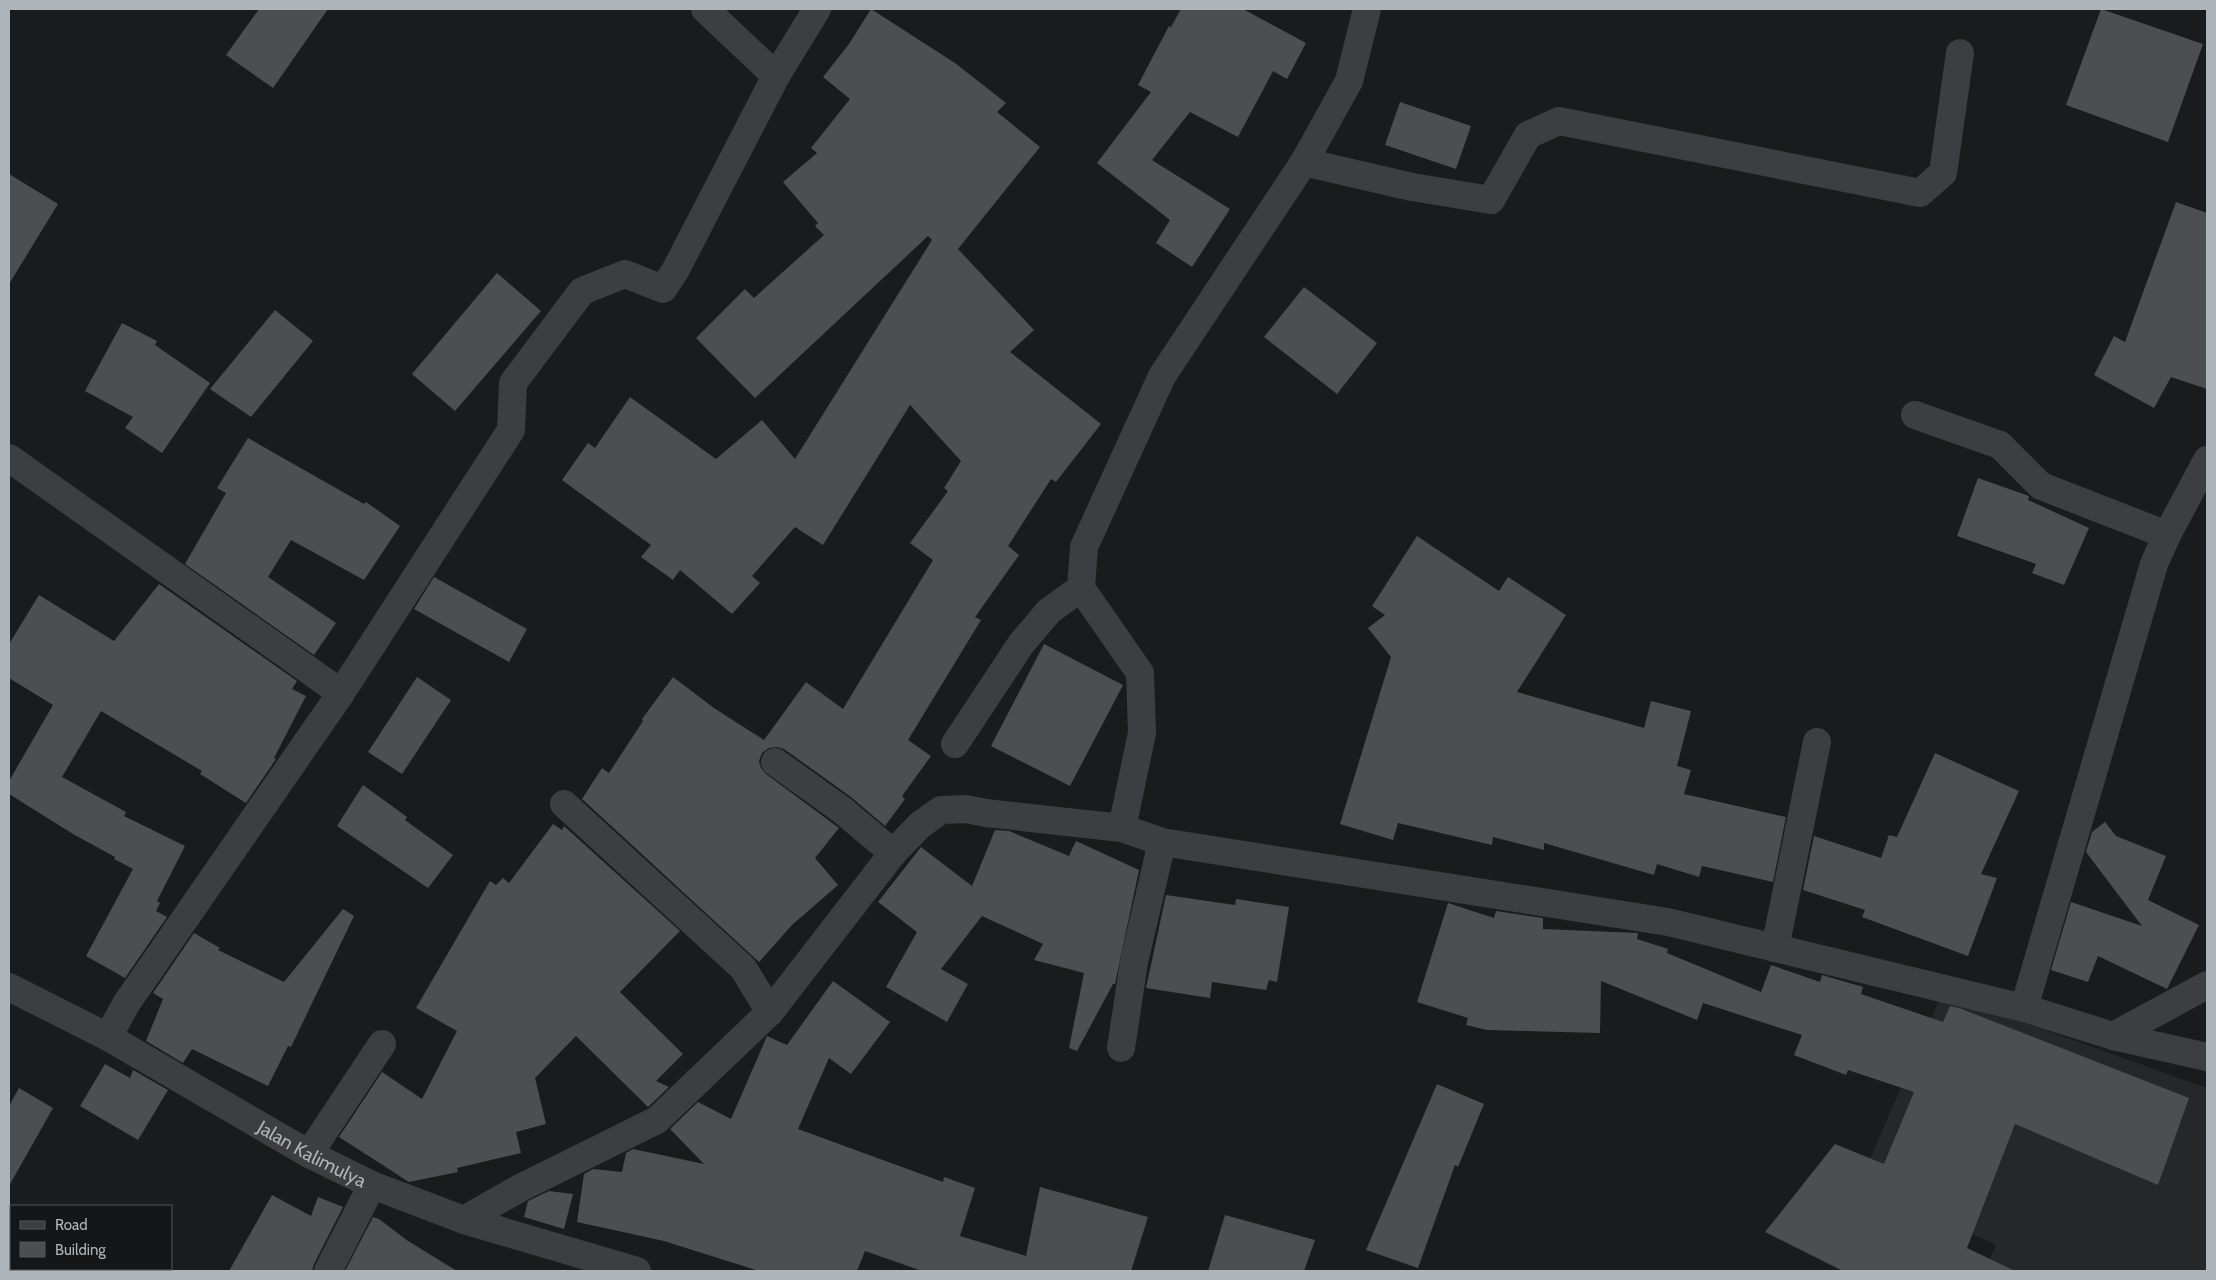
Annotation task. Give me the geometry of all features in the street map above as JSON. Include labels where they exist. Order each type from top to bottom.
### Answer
[{"type":"street","points":[[705,9],[776,76]]},
{"type":"street","points":[[108,1037],[126,1004],[341,693],[511,430],[513,384],[582,291],[625,274],[663,290],[675,271],[776,76],[817,9]]},
{"type":"street","points":[[1122,828],[1142,733],[1140,673],[1082,588],[1084,547],[1162,376],[1304,162],[1349,81],[1367,9]]},
{"type":"street","points":[[1304,162],[1412,187],[1491,200],[1528,135],[1560,121],[1920,193],[1944,173],[1960,53]]},
{"type":"street","points":[[1915,415],[2000,445],[2041,486],[2167,535]]},
{"type":"street","points":[[9,458],[341,693]]},
{"type":"street","points":[[2024,1008],[2154,564],[2167,535],[2207,460]]},
{"type":"street","points":[[955,744],[1021,644],[1049,611],[1082,588]]},
{"type":"street","points":[[1775,948],[1817,742]]},
{"type":"street","points":[[775,762],[842,810],[893,853]]},
{"type":"street","points":[[564,804],[743,968],[770,1012]]},
{"type":"street","points":[[464,1220],[520,1188],[657,1120],[770,1012],[893,853],[920,825],[942,810],[966,809],[986,813],[1122,828],[1162,842],[1668,922],[2024,1008],[2113,1036],[2207,1058]]},
{"type":"street","points":[[1121,1048],[1134,962],[1162,842]]},
{"type":"street","points":[[2113,1036],[2207,985]]},
{"type":"street","name":"Jalan Kalimulya","points":[[9,987],[108,1037],[309,1154],[372,1185],[464,1220],[638,1271]]},
{"type":"street","points":[[309,1154],[382,1044]]},
{"type":"street","points":[[328,1271],[372,1185]]},
{"type":"shaded area","points":[[1942,993],[2207,1088],[2207,1271],[1984,1271],[1996,1245],[1860,1182]]},
{"type":"building","points":[[259,9],[328,9],[273,88],[226,55]]},
{"type":"building","points":[[871,9],[955,63],[1006,103],[997,112],[1040,147],[958,249],[1034,330],[1010,352],[1101,424],[1056,482],[1051,479],[1008,546],[1019,555],[975,617],[981,620],[908,740],[931,756],[902,796],[905,799],[885,826],[851,797],[784,749],[777,747],[769,748],[762,753],[759,761],[761,768],[766,774],[839,828],[815,858],[838,885],[792,925],[759,962],[582,799],[602,768],[609,773],[643,721],[642,719],[673,677],[714,708],[764,740],[806,682],[843,709],[933,560],[910,543],[948,491],[944,488],[961,461],[910,405],[823,545],[795,527],[752,576],[760,583],[732,614],[680,570],[673,580],[641,557],[651,545],[562,480],[588,443],[595,448],[630,397],[716,459],[762,420],[795,459],[932,240],[928,236],[755,398],[696,338],[745,289],[754,298],[824,235],[815,226],[818,223],[783,182],[817,153],[811,148],[850,99],[823,77],[849,44]]},
{"type":"building","points":[[1181,9],[1243,9],[1306,43],[1287,79],[1273,71],[1238,137],[1190,112],[1152,160],[1230,209],[1192,267],[1156,243],[1170,220],[1097,163],[1151,92],[1138,85],[1169,26],[1171,27]]},
{"type":"building","points":[[2101,9],[2203,44],[2168,142],[2066,105]]},
{"type":"building","points":[[1400,102],[1471,126],[1456,169],[1385,145]]},
{"type":"building","points":[[9,174],[58,204],[9,284]]},
{"type":"building","points":[[2176,202],[2207,213],[2207,389],[2171,377],[2154,408],[2094,375],[2114,336],[2125,342]]},
{"type":"building","points":[[497,273],[541,311],[455,411],[412,374]]},
{"type":"building","points":[[1304,287],[1377,343],[1337,394],[1264,337]]},
{"type":"building","points":[[275,310],[313,341],[251,417],[210,389]]},
{"type":"building","points":[[122,323],[157,341],[155,345],[210,383],[162,453],[125,428],[133,417],[85,391]]},
{"type":"building","points":[[248,438],[364,504],[366,502],[400,526],[364,580],[291,540],[268,577],[336,623],[314,655],[185,564],[226,493],[217,488]]},
{"type":"building","points":[[1978,478],[2029,496],[2028,500],[2089,528],[2064,585],[2032,573],[2036,564],[1957,536]]},
{"type":"building","points":[[1417,536],[1499,591],[1508,577],[1566,615],[1517,692],[1644,728],[1651,701],[1691,711],[1677,766],[1691,770],[1684,794],[1786,817],[1773,882],[1702,866],[1699,877],[1657,864],[1654,875],[1544,843],[1544,850],[1493,837],[1492,845],[1398,823],[1393,840],[1340,824],[1391,657],[1368,628],[1385,615],[1372,606]]},
{"type":"building","points":[[434,577],[527,629],[509,662],[414,609]]},
{"type":"building","points":[[159,584],[297,681],[292,689],[306,696],[274,758],[276,759],[246,803],[200,774],[202,771],[101,711],[62,777],[126,812],[124,816],[185,846],[157,901],[160,903],[156,911],[167,917],[125,978],[86,956],[133,869],[9,794],[9,781],[53,705],[9,678],[9,644],[39,595],[114,641]]},
{"type":"building","points":[[1044,644],[1123,685],[1070,786],[991,746]]},
{"type":"building","points":[[417,677],[451,700],[402,774],[368,752]]},
{"type":"building","points":[[1935,753],[2019,791],[1981,874],[1997,878],[1968,956],[1862,917],[1865,910],[1803,890],[1814,836],[1881,858],[1889,835],[1897,837]]},
{"type":"building","points":[[363,785],[407,817],[405,820],[453,855],[428,888],[337,826]]},
{"type":"building","points":[[2105,822],[2116,836],[2166,856],[2148,900],[2199,925],[2167,989],[2098,956],[2088,982],[2051,970],[2071,902],[2142,926],[2086,852],[2092,832]]},
{"type":"building","points":[[553,824],[562,830],[564,826],[680,931],[620,992],[683,1054],[656,1081],[669,1087],[648,1107],[576,1036],[535,1078],[546,1124],[516,1132],[521,1153],[457,1168],[458,1172],[409,1182],[339,1137],[382,1072],[422,1099],[457,1031],[416,1008],[490,881],[496,885],[503,878],[509,883]]},
{"type":"building","points":[[995,830],[1009,831],[1069,856],[1076,841],[1139,870],[1115,984],[1113,984],[1077,1051],[1069,1048],[1084,973],[1034,960],[1043,944],[982,916],[941,969],[968,984],[947,1022],[886,987],[917,932],[878,902],[921,847],[972,886]]},
{"type":"building","points":[[1166,895],[1235,905],[1236,899],[1289,907],[1277,982],[1269,980],[1266,990],[1212,982],[1210,998],[1146,988]]},
{"type":"building","points":[[1448,903],[1494,918],[1496,911],[1543,918],[1543,929],[1638,933],[1637,939],[1668,949],[1667,953],[1761,992],[1771,965],[1820,982],[1822,975],[1863,987],[1861,994],[1943,1022],[1950,1006],[1959,1008],[2189,1098],[2158,1185],[2015,1124],[1967,1248],[2015,1271],[1843,1271],[1765,1232],[1835,1144],[1884,1164],[1914,1092],[1848,1070],[1846,1075],[1794,1055],[1802,1035],[1703,1003],[1697,1020],[1601,981],[1600,1033],[1487,1030],[1466,1025],[1468,1018],[1417,1002]]},
{"type":"building","points":[[343,909],[354,916],[291,1047],[288,1046],[268,1086],[192,1049],[183,1063],[146,1041],[163,999],[153,993],[194,933],[220,948],[218,950],[284,982]]},
{"type":"building","points":[[833,981],[890,1022],[851,1074],[829,1058],[798,1129],[943,1182],[944,1177],[975,1188],[960,1236],[1026,1256],[1040,1187],[1148,1217],[1131,1271],[922,1271],[865,1251],[857,1271],[759,1271],[664,1241],[577,1222],[584,1174],[593,1169],[622,1172],[626,1153],[633,1149],[704,1164],[670,1129],[698,1102],[731,1119],[767,1036],[787,1045]]},
{"type":"building","points":[[105,1064],[130,1078],[133,1070],[168,1090],[138,1140],[80,1106]]},
{"type":"building","points":[[1437,1084],[1484,1104],[1458,1167],[1455,1165],[1418,1268],[1366,1250]]},
{"type":"building","points":[[19,1088],[53,1108],[9,1186],[9,1106]]},
{"type":"building","points":[[549,1191],[573,1194],[564,1229],[524,1217],[528,1201]]},
{"type":"building","points":[[272,1195],[311,1216],[318,1197],[343,1207],[312,1271],[229,1271]]},
{"type":"building","points":[[1225,1215],[1315,1240],[1304,1271],[1208,1271]]},
{"type":"building","points":[[373,1217],[379,1219],[408,1241],[457,1271],[345,1271]]}]
